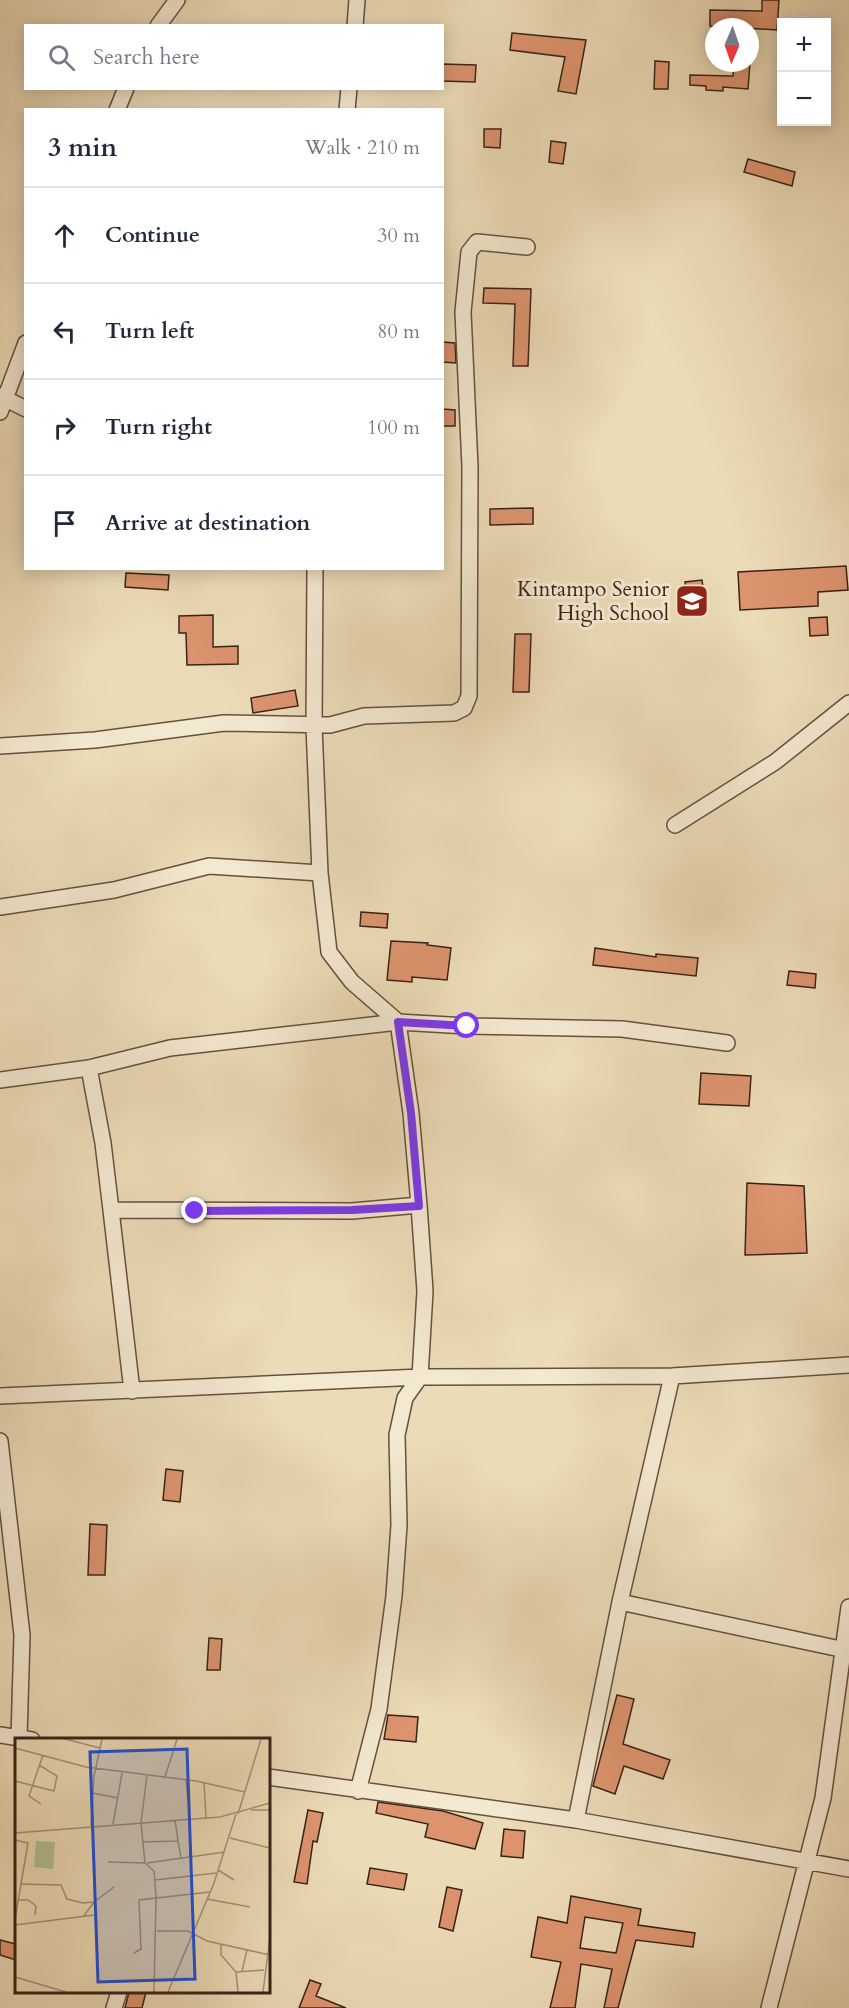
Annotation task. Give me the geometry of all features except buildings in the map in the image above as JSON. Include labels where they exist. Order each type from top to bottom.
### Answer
[{"type":"street","points":[[159,24],[177,0]]},
{"type":"street","points":[[355,24],[357,0]]},
{"type":"street","points":[[118,108],[125,90]]},
{"type":"street","points":[[347,108],[349,90]]},
{"type":"street","points":[[0,746],[95,740],[224,723],[314,726],[345,723],[364,716],[454,713],[464,708],[469,696],[470,467],[464,312],[465,275],[469,252],[477,242],[527,247]]},
{"type":"street","points":[[24,348],[2,403],[24,408]]},
{"type":"street","points":[[315,570],[314,726],[320,873],[329,952],[352,982],[398,1022],[411,1113],[425,1291],[420,1377],[405,1398],[397,1435],[399,1525],[394,1596],[379,1709],[358,1791]]},
{"type":"street","points":[[675,825],[775,762],[849,703]]},
{"type":"street","points":[[0,907],[114,890],[209,866],[320,873]]},
{"type":"street","points":[[0,1080],[89,1068],[170,1048],[398,1022],[467,1026],[622,1029],[727,1043]]},
{"type":"street","points":[[89,1068],[103,1143],[132,1391]]},
{"type":"street","points":[[111,1210],[352,1210],[419,1206]]},
{"type":"street","points":[[0,1396],[420,1377],[672,1376],[849,1365]]},
{"type":"street","points":[[576,1820],[620,1602],[672,1376]]},
{"type":"street","points":[[0,1441],[21,1635],[26,1738]]},
{"type":"street","points":[[620,1602],[845,1650]]},
{"type":"street","points":[[769,2008],[823,1798],[845,1650],[849,1607]]},
{"type":"street","points":[[0,1735],[20,1738]]},
{"type":"street","points":[[270,1776],[358,1791],[576,1820],[849,1869]]},
{"type":"street","points":[[114,2008],[119,1993]]},
{"type":"place","name":"Kintampo Senior High School","points":[[692,601]]},
{"type":"route","points":[[195,1211],[352,1210],[419,1206],[411,1113],[398,1022],[467,1026]]}]
